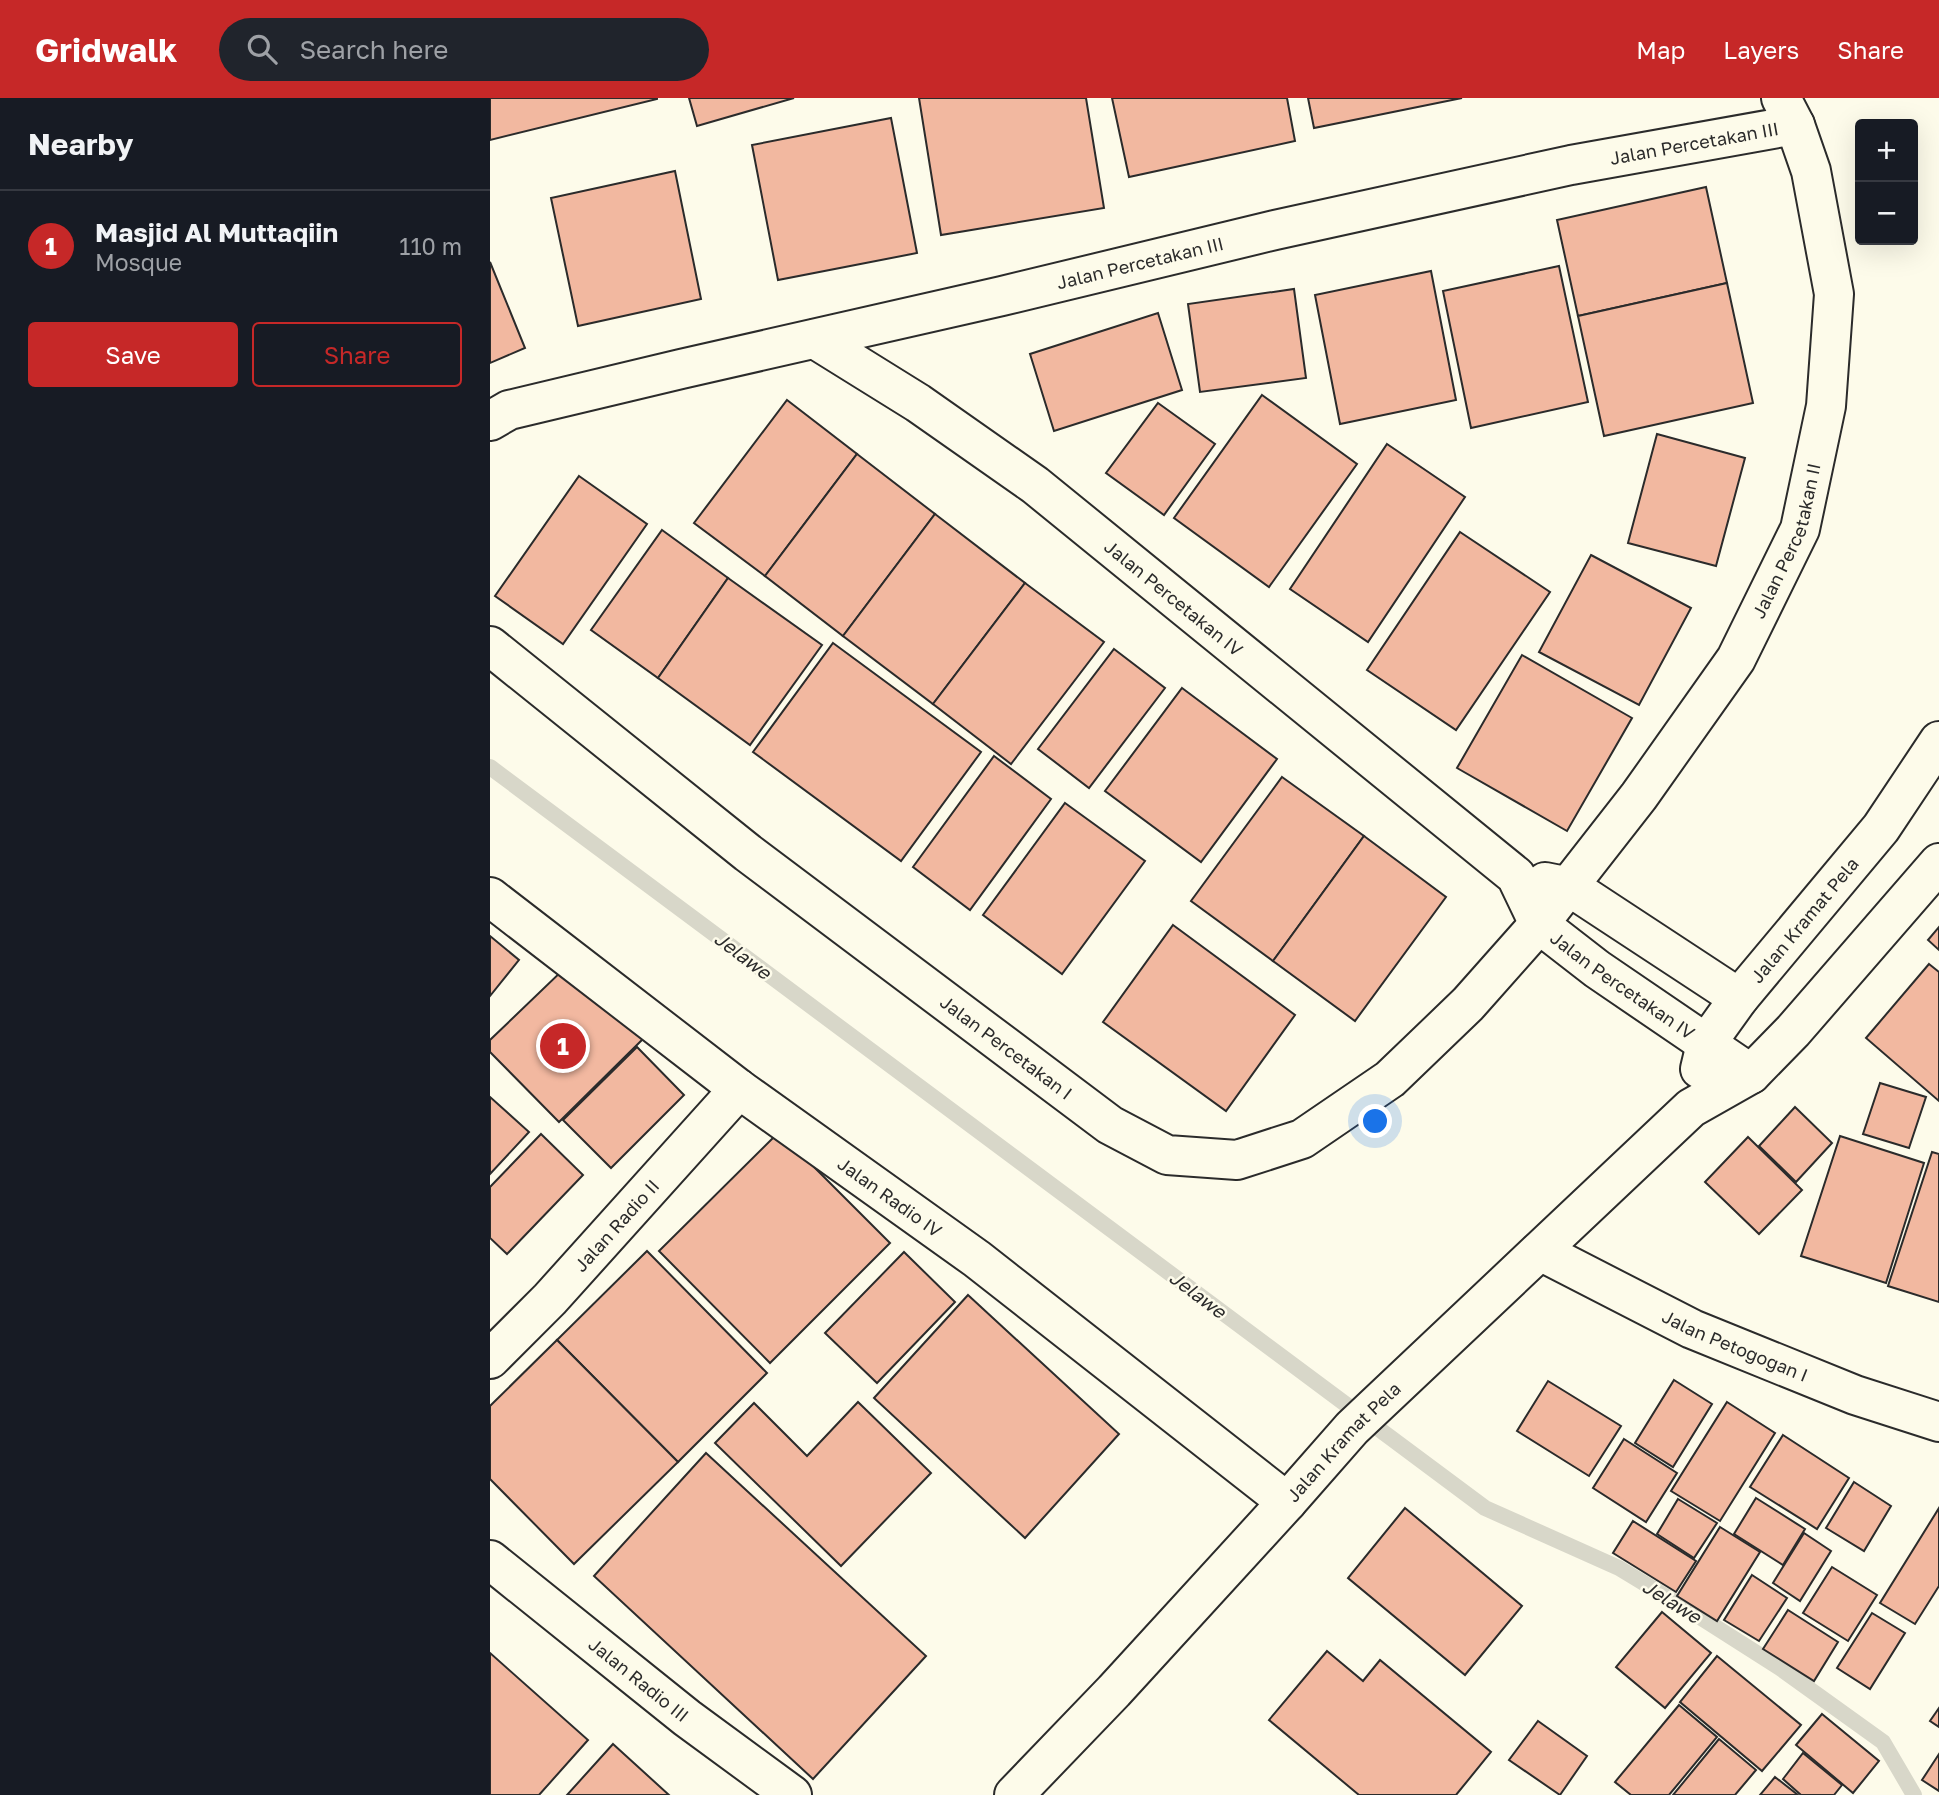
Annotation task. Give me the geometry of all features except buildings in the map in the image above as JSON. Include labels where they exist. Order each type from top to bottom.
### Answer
[{"type":"street","name":"Jalan Percetakan III","points":[[490,421],[509,410],[1289,227],[1571,165],[1788,112]]},
{"type":"street","name":"Jalan Percetakan II","points":[[1539,924],[1639,796],[1736,659],[1800,529],[1826,406],[1834,295],[1811,171],[1788,112]]},
{"type":"street","name":"Jalan Percetakan IV","points":[[815,339],[918,403],[1035,485],[1516,876],[1539,924],[1597,969],[1751,1074]]},
{"type":"street","name":"Jalan Percetakan I","points":[[490,646],[748,853],[1099,1117],[1167,1155],[1237,1160],[1302,1139],[1390,1079],[1468,1004],[1539,924]]},
{"type":"street","name":"Jalan Kramat Pela","points":[[1691,1108],[1706,1044],[1739,999],[1881,828],[1939,741]]},
{"type":"street","name":"Jalan Kramat Pela","points":[[1014,1795],[1114,1691],[1352,1428],[1691,1108],[1751,1074],[1793,1031],[1939,863]]},
{"type":"street","name":"Jalan Percetakan IV","points":[[1516,876],[1570,887],[1739,999]]},
{"type":"street","name":"Jalan Radio IV","points":[[490,897],[739,1089],[977,1259],[1287,1502]]},
{"type":"street","name":"Jalan Radio II","points":[[490,1359],[550,1299],[739,1089]]},
{"type":"street","name":"Jalan Petogogan I","points":[[1540,1251],[1692,1329],[1855,1395],[1939,1422]]},
{"type":"street","name":"Jalan Radio III","points":[[490,1560],[687,1718],[792,1795]]},
{"type":"waterway","name":"Jelawe","points":[[490,767],[1485,1508],[1619,1568],[1780,1668],[1883,1742],[1914,1795]]},
{"type":"place","name":"Masjid Al Muttaqiin","points":[[563,1046]]}]
